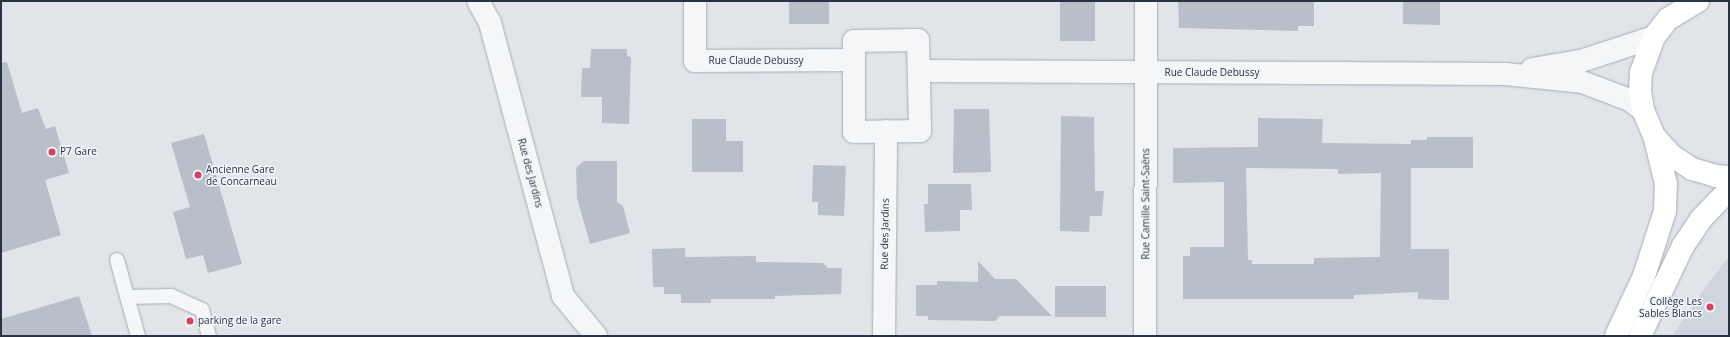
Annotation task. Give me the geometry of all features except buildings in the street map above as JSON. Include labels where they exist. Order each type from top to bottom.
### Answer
[{"type":"main road","points":[[1616,336],[1644,276],[1665,211],[1666,184],[1654,136],[1643,110],[1640,91],[1641,72],[1654,37],[1668,19],[1698,1]]},
{"type":"main road","points":[[1654,136],[1671,155],[1692,169],[1716,176],[1729,177]]},
{"type":"main road","points":[[1640,336],[1683,246],[1701,219],[1729,190]]},
{"type":"street","name":"Rue des Jardins","points":[[478,1],[490,23],[563,296],[596,336]]},
{"type":"street","name":"Rue Claude Debussy","points":[[695,1],[695,61],[854,60]]},
{"type":"street","name":"Rue Camille Saint-Saëns","points":[[1145,336],[1147,73],[1146,1]]},
{"type":"street","name":"Rue Claude Debussy","points":[[1505,74],[1581,61],[1654,37]]},
{"type":"street","points":[[918,40],[919,71],[920,130],[854,132],[854,41],[918,40]]},
{"type":"street","name":"Rue Claude Debussy","points":[[919,71],[1505,74],[1582,82],[1630,100],[1643,110]]},
{"type":"street","name":"Rue des Jardins","points":[[884,336],[886,131]]},
{"type":"lane","points":[[117,260],[138,336]]},
{"type":"lane","points":[[128,298],[171,296],[202,310],[209,336]]},
{"type":"shaded area","name":"Collège Les Sables Blancs","points":[[1729,257],[1729,336],[1672,336],[1708,283]]},
{"type":"place","name":"P7 Gare","points":[[52,152]]},
{"type":"place","name":"Ancienne Gare de Concarneau","points":[[198,175]]},
{"type":"place","name":"Collège Les Sables Blancs","points":[[1710,307]]},
{"type":"place","name":"parking de la gare","points":[[190,321]]}]
